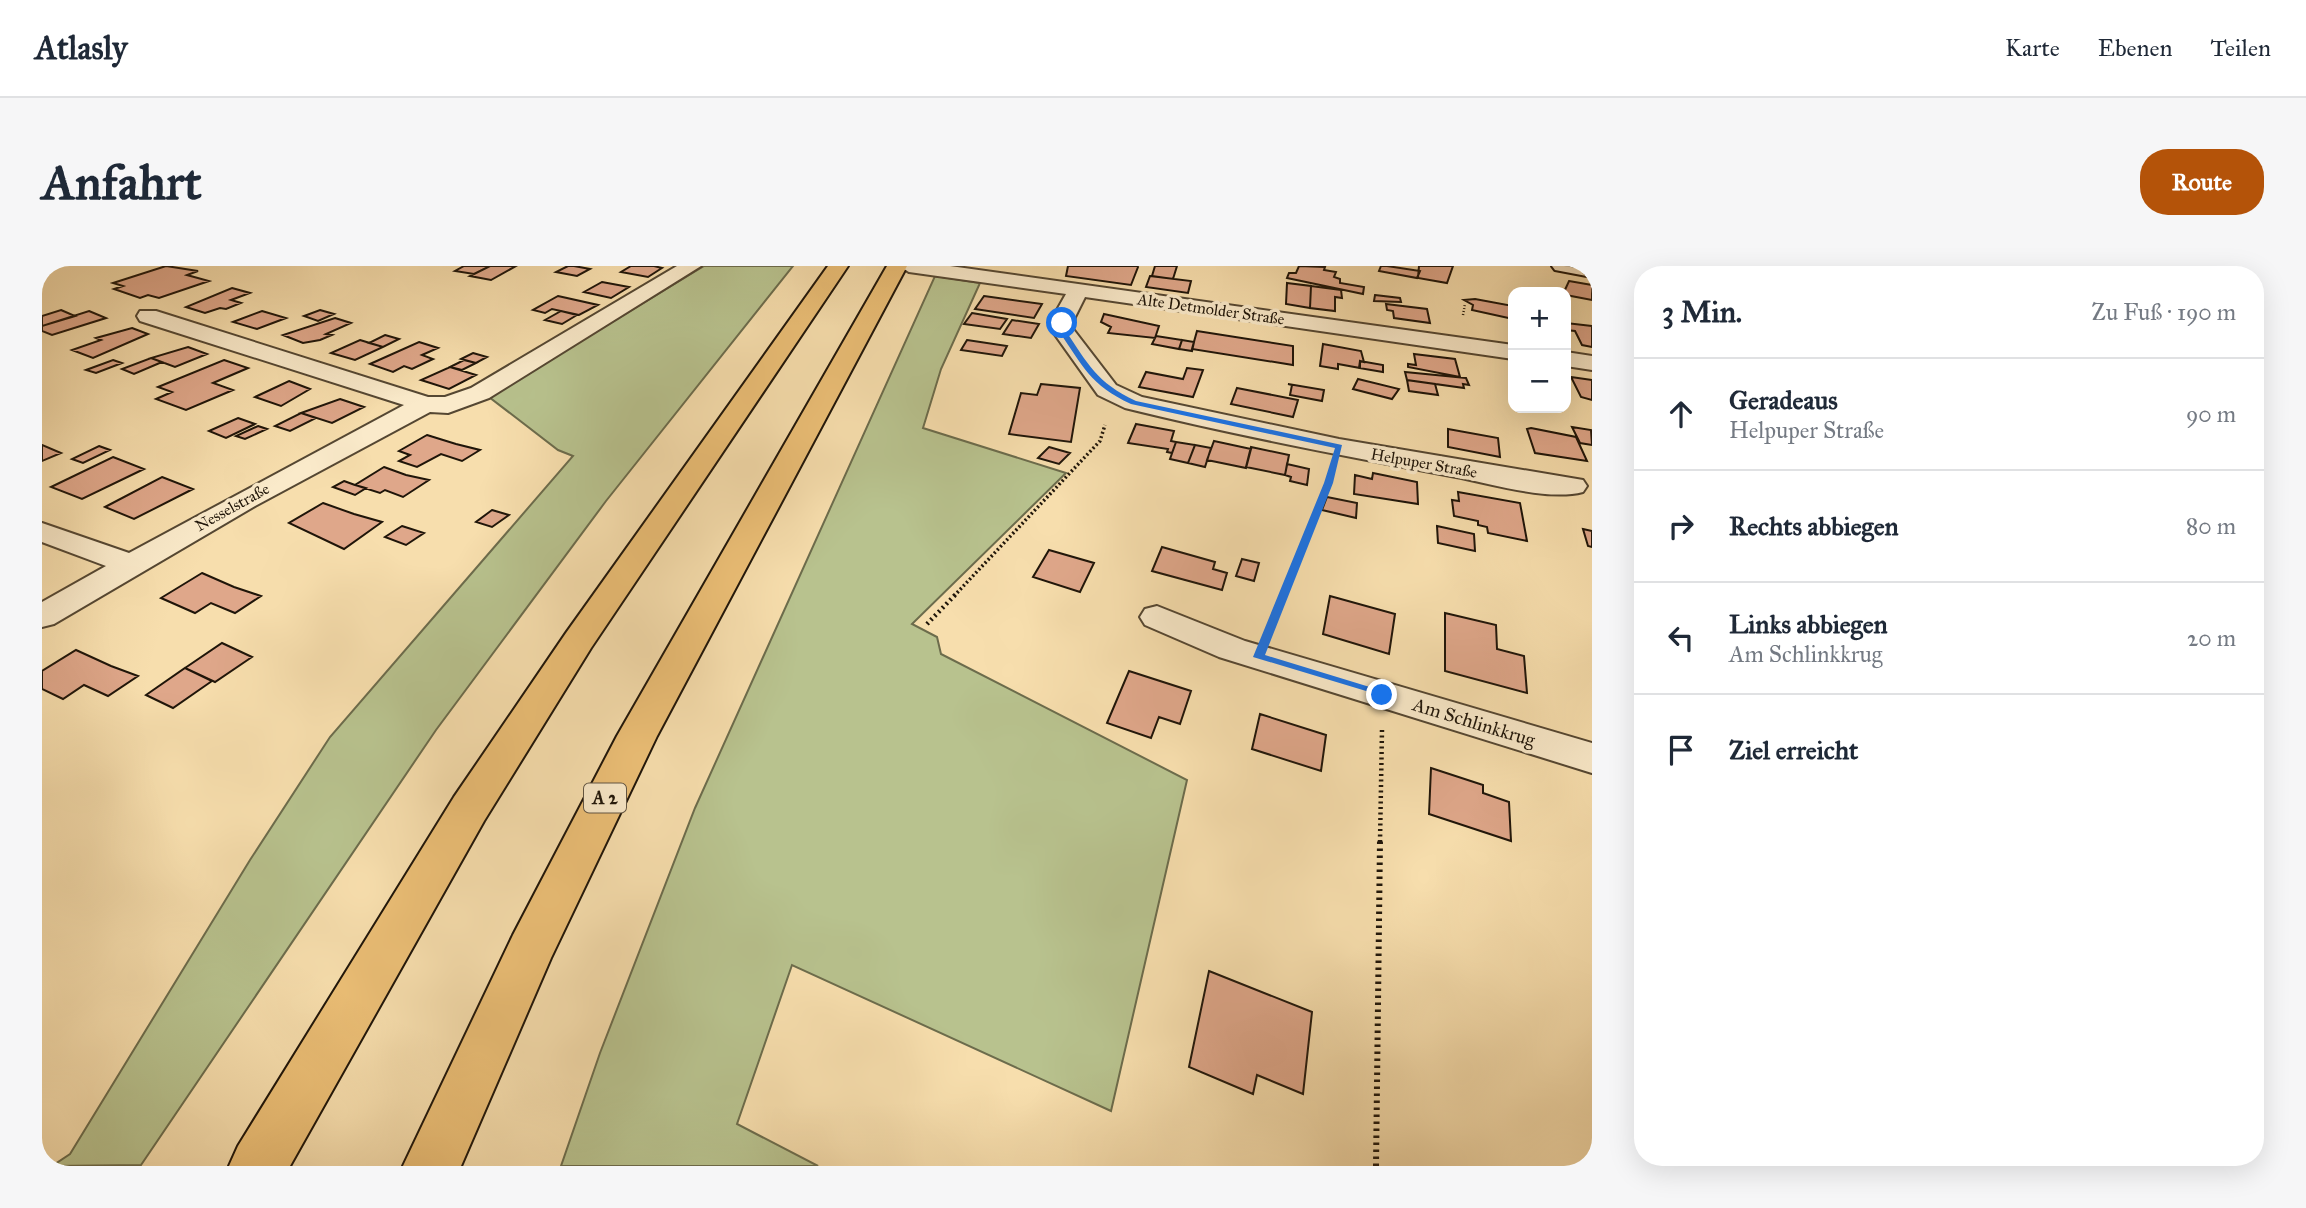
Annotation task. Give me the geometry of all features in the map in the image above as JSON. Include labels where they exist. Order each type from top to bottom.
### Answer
[{"type":"highway","points":[[258,1166],[469,809],[578,641],[838,266]]},
{"type":"highway","name":"A 2","points":[[432,1166],[530,951],[637,736],[900,267]]},
{"type":"street","name":"Nesselstraße","points":[[148,316],[426,404],[448,405],[480,393],[691,266]]},
{"type":"street","points":[[1562,266],[1592,271]]},
{"type":"street","name":"Alte Detmolder Straße","points":[[900,267],[1508,351]]},
{"type":"street","points":[[1079,290],[1063,317],[1062,330],[1107,390]]},
{"type":"street","points":[[1571,360],[1592,363]]},
{"type":"street","name":"Helpuper Straße","points":[[1107,390],[1158,409],[1339,447],[1524,481],[1573,486]]},
{"type":"street","name":"Nesselstraße","points":[[42,616],[131,564],[426,404]]},
{"type":"street","points":[[42,532],[131,564]]},
{"type":"street","name":"Am Schlinkkrug","points":[[1157,617],[1232,649],[1592,758]]},
{"type":"path","points":[[927,624],[1100,441],[1107,419],[1099,400],[1107,390]]},
{"type":"path","points":[[1259,657],[1328,483],[1339,447]]},
{"type":"path","points":[[1376,1166],[1382,695]]},
{"type":"green space","points":[[704,266],[793,266],[606,501],[436,730],[141,1165],[52,1166],[70,1154],[250,860],[330,737],[573,456],[558,450],[489,397]]},
{"type":"green space","points":[[935,276],[980,283],[941,369],[923,428],[1066,473],[912,624],[937,637],[941,654],[1187,780],[1111,1111],[792,965],[737,1124],[818,1166],[561,1166],[600,1053],[695,808]]},
{"type":"building","points":[[166,266],[198,271],[187,275],[209,281],[159,298],[148,295],[140,298],[114,289],[123,286],[113,283]]},
{"type":"building","points":[[464,266],[490,266],[474,274],[455,271]]},
{"type":"building","points":[[490,266],[516,266],[491,280],[470,276]]},
{"type":"building","points":[[568,266],[590,269],[577,276],[556,272]]},
{"type":"building","points":[[631,266],[662,268],[648,277],[621,272]]},
{"type":"building","points":[[1068,266],[1138,267],[1131,285],[1066,276]]},
{"type":"building","points":[[1155,266],[1177,266],[1173,279],[1152,276]]},
{"type":"building","points":[[1299,266],[1325,267],[1324,270],[1336,272],[1334,277],[1340,279],[1340,283],[1364,287],[1363,294],[1287,278],[1289,273],[1296,273]]},
{"type":"building","points":[[1381,266],[1420,271],[1417,278],[1379,271]]},
{"type":"building","points":[[1419,266],[1453,266],[1447,283],[1418,278]]},
{"type":"building","points":[[1150,276],[1191,281],[1188,293],[1146,287]]},
{"type":"building","points":[[1569,281],[1592,285],[1592,300],[1571,296],[1571,287],[1566,287]]},
{"type":"building","points":[[602,282],[629,287],[611,298],[584,292]]},
{"type":"building","points":[[1287,283],[1311,286],[1310,308],[1286,304]]},
{"type":"building","points":[[1311,286],[1341,290],[1342,298],[1335,297],[1335,311],[1310,308]]},
{"type":"building","points":[[232,288],[250,293],[231,300],[241,303],[226,309],[220,308],[205,313],[186,307]]},
{"type":"building","points":[[1375,295],[1400,298],[1401,302],[1374,301]]},
{"type":"building","points":[[558,296],[598,305],[579,315],[552,309],[545,313],[533,310]]},
{"type":"building","points":[[984,296],[1042,304],[1034,318],[975,309]]},
{"type":"building","points":[[1475,299],[1508,305],[1508,318],[1472,310],[1473,305],[1464,300]]},
{"type":"building","points":[[1386,304],[1427,309],[1430,323],[1394,318],[1393,311],[1387,310]]},
{"type":"building","points":[[61,310],[75,316],[42,326],[42,316]]},
{"type":"building","points":[[320,310],[334,314],[318,321],[304,316]]},
{"type":"building","points":[[89,311],[106,318],[52,335],[42,331],[42,326]]},
{"type":"building","points":[[262,311],[286,318],[257,329],[233,322]]},
{"type":"building","points":[[561,311],[577,315],[562,324],[545,320]]},
{"type":"building","points":[[972,313],[1007,319],[1000,329],[964,324]]},
{"type":"building","points":[[1104,314],[1159,326],[1155,338],[1108,333],[1111,327],[1101,322]]},
{"type":"building","points":[[335,318],[351,323],[326,334],[332,335],[320,340],[303,343],[283,335]]},
{"type":"building","points":[[1012,320],[1039,324],[1031,338],[1003,334]]},
{"type":"building","points":[[1571,324],[1592,326],[1592,347],[1582,345],[1575,331],[1571,331]]},
{"type":"building","points":[[132,328],[148,334],[93,358],[72,350],[101,340],[96,338]]},
{"type":"building","points":[[1197,331],[1293,346],[1293,365],[1192,349]]},
{"type":"building","points":[[385,335],[399,339],[383,347],[369,343]]},
{"type":"building","points":[[1156,336],[1182,340],[1179,349],[1152,344]]},
{"type":"building","points":[[360,340],[383,347],[355,360],[331,353]]},
{"type":"building","points":[[967,340],[1007,346],[1002,356],[961,350]]},
{"type":"building","points":[[1182,340],[1194,342],[1192,351],[1179,349]]},
{"type":"building","points":[[419,342],[438,348],[422,355],[433,359],[412,369],[404,366],[393,372],[370,364]]},
{"type":"building","points":[[1323,344],[1361,351],[1364,362],[1360,361],[1360,368],[1338,364],[1338,369],[1320,366]]},
{"type":"building","points":[[188,347],[207,354],[175,367],[151,358]]},
{"type":"building","points":[[473,353],[487,357],[476,363],[461,359]]},
{"type":"building","points":[[1414,354],[1455,359],[1460,377],[1408,367],[1408,364],[1416,365]]},
{"type":"building","points":[[151,358],[162,362],[134,374],[122,369]]},
{"type":"building","points":[[113,360],[122,363],[96,373],[86,370]]},
{"type":"building","points":[[224,360],[248,368],[213,383],[233,390],[186,410],[156,399],[172,392],[158,387]]},
{"type":"building","points":[[464,360],[476,363],[462,370],[450,367]]},
{"type":"building","points":[[1360,361],[1383,365],[1383,372],[1359,368]]},
{"type":"building","points":[[450,367],[476,375],[449,389],[421,380]]},
{"type":"building","points":[[1187,368],[1203,370],[1193,397],[1139,387],[1146,372],[1183,379]]},
{"type":"building","points":[[1405,372],[1466,378],[1469,385],[1463,384],[1464,388],[1407,380]]},
{"type":"building","points":[[1571,377],[1592,380],[1592,400],[1581,397]]},
{"type":"building","points":[[1358,379],[1399,389],[1392,399],[1353,389]]},
{"type":"building","points":[[1407,380],[1435,384],[1438,395],[1409,391]]},
{"type":"building","points":[[289,381],[310,389],[281,406],[255,397]]},
{"type":"building","points":[[1041,384],[1080,388],[1071,442],[1009,434],[1021,393],[1037,395]]},
{"type":"building","points":[[1288,384],[1324,390],[1322,401],[1290,395],[1292,385]]},
{"type":"building","points":[[1237,388],[1298,400],[1293,417],[1231,404]]},
{"type":"building","points":[[340,399],[364,407],[332,423],[301,413]]},
{"type":"building","points":[[301,413],[316,418],[290,431],[275,426]]},
{"type":"building","points":[[238,418],[255,424],[226,438],[209,431]]},
{"type":"building","points":[[1136,424],[1174,431],[1171,441],[1176,442],[1172,453],[1167,452],[1168,449],[1128,443]]},
{"type":"building","points":[[258,426],[267,429],[245,439],[236,436]]},
{"type":"building","points":[[1572,427],[1591,430],[1592,445],[1580,443]]},
{"type":"building","points":[[1448,429],[1498,438],[1500,457],[1448,447]]},
{"type":"building","points":[[1527,429],[1576,437],[1587,461],[1535,453]]},
{"type":"building","points":[[427,435],[480,450],[462,461],[441,454],[417,467],[399,461],[410,455],[399,451]]},
{"type":"building","points":[[1214,441],[1251,449],[1246,468],[1207,460]]},
{"type":"building","points":[[1176,442],[1195,445],[1188,463],[1170,459]]},
{"type":"building","points":[[42,445],[61,453],[42,461]]},
{"type":"building","points":[[1195,445],[1211,448],[1205,467],[1188,463]]},
{"type":"building","points":[[99,446],[110,450],[83,463],[72,459]]},
{"type":"building","points":[[1049,447],[1070,453],[1059,464],[1038,458]]},
{"type":"building","points":[[1251,447],[1289,455],[1285,475],[1246,467]]},
{"type":"building","points":[[113,457],[144,469],[82,499],[51,487]]},
{"type":"building","points":[[1287,464],[1309,469],[1307,485],[1290,481],[1291,477],[1285,475]]},
{"type":"building","points":[[384,467],[429,480],[403,497],[385,490],[380,493],[355,485]]},
{"type":"building","points":[[1373,473],[1417,482],[1418,504],[1354,494],[1355,475],[1372,479]]},
{"type":"building","points":[[162,477],[193,489],[134,519],[105,507]]},
{"type":"building","points":[[344,481],[366,488],[355,495],[333,487]]},
{"type":"building","points":[[1458,492],[1520,503],[1527,541],[1488,533],[1487,527],[1478,525],[1478,521],[1454,516],[1452,500],[1459,501]]},
{"type":"building","points":[[1327,497],[1357,503],[1356,518],[1322,510]]},
{"type":"building","points":[[323,503],[382,522],[344,549],[289,523]]},
{"type":"building","points":[[492,510],[509,515],[492,527],[476,522]]},
{"type":"building","points":[[402,526],[424,533],[406,545],[385,537]]},
{"type":"building","points":[[1437,526],[1474,534],[1475,551],[1438,543]]},
{"type":"building","points":[[1583,529],[1592,531],[1592,547],[1588,546]]},
{"type":"building","points":[[1162,547],[1215,562],[1213,569],[1227,573],[1222,590],[1152,571]]},
{"type":"building","points":[[1049,550],[1094,563],[1080,592],[1033,577]]},
{"type":"building","points":[[1242,559],[1259,563],[1254,581],[1236,576]]},
{"type":"building","points":[[202,573],[261,596],[235,613],[211,603],[195,613],[161,598]]},
{"type":"building","points":[[1330,596],[1395,614],[1389,654],[1323,634]]},
{"type":"building","points":[[1445,613],[1496,625],[1497,649],[1524,656],[1527,693],[1445,671]]},
{"type":"building","points":[[222,643],[252,657],[215,682],[185,668]]},
{"type":"building","points":[[76,650],[138,676],[108,696],[84,685],[63,699],[42,689],[42,671]]},
{"type":"building","points":[[185,668],[212,681],[173,708],[146,695]]},
{"type":"building","points":[[1129,671],[1191,691],[1180,724],[1159,717],[1151,738],[1107,723]]},
{"type":"building","points":[[1260,714],[1326,735],[1321,771],[1252,749]]},
{"type":"building","points":[[1431,768],[1483,785],[1483,793],[1509,802],[1511,841],[1429,814]]},
{"type":"building","points":[[1209,971],[1312,1012],[1303,1094],[1257,1075],[1253,1094],[1189,1067]]},
{"type":"route","points":[[1062,323],[1062,330],[1107,390],[1158,409],[1339,447],[1328,483],[1259,657],[1382,695]]}]
